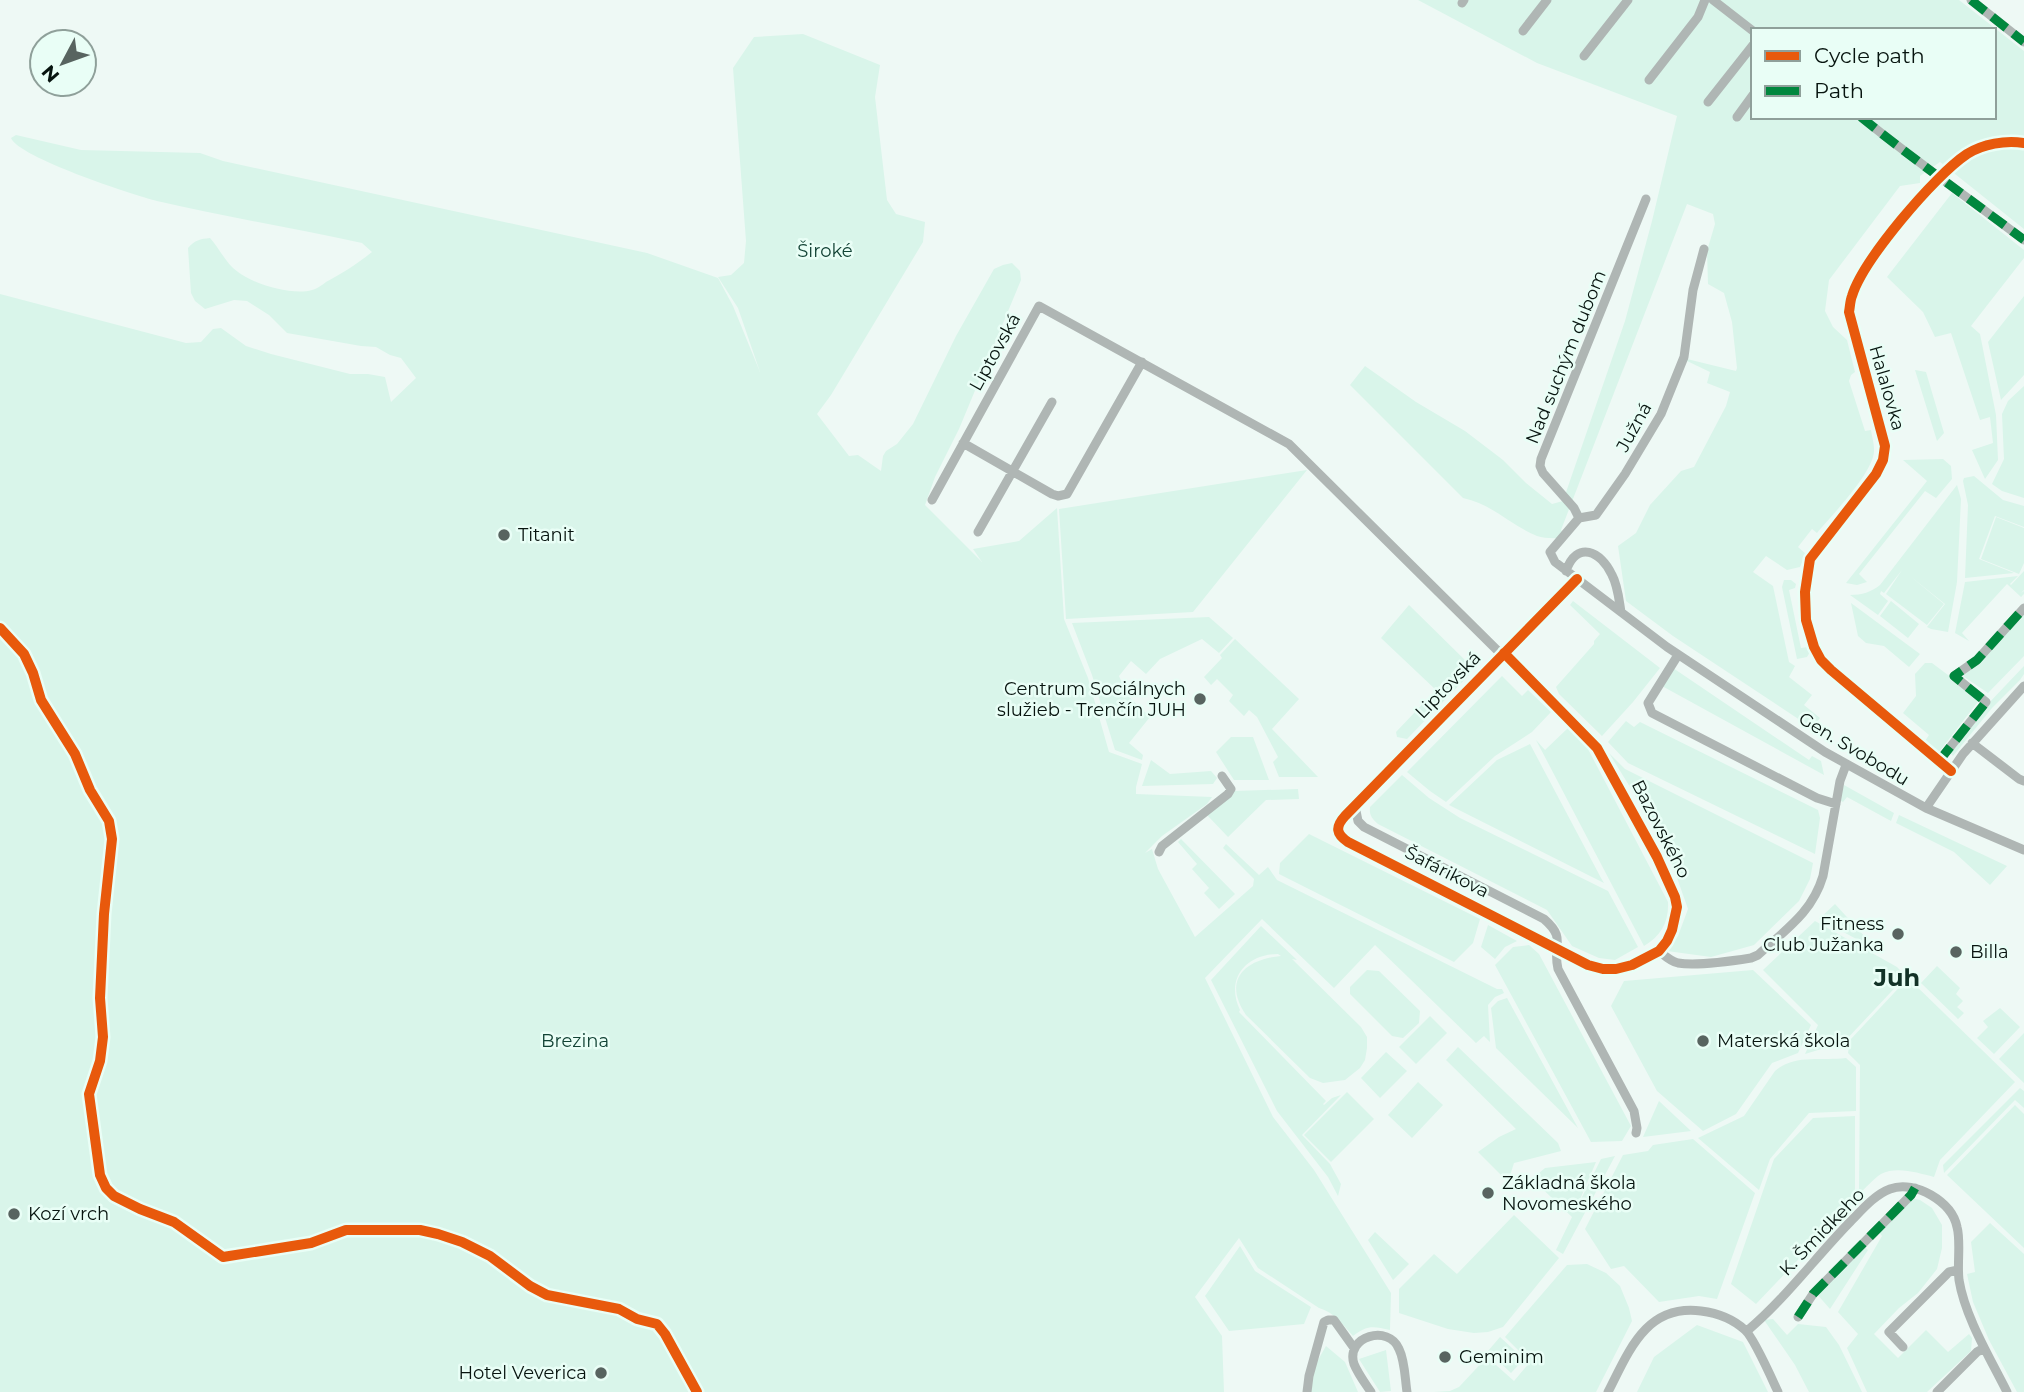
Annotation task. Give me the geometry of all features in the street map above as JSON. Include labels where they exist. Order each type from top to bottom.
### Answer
[{"type":"street","points":[[1523,31],[1547,0]]},
{"type":"street","points":[[1584,56],[1628,0]]},
{"type":"street","points":[[1648,80],[1698,17],[1705,0]]},
{"type":"street","points":[[1713,0],[1751,29]]},
{"type":"street","points":[[1971,0],[2024,42]]},
{"type":"street","points":[[1707,102],[1751,48]]},
{"type":"street","points":[[1737,117],[1751,98]]},
{"type":"street","points":[[1863,119],[1922,166],[1941,177],[2024,240]]},
{"type":"street","name":"Halalovka","points":[[1951,771],[1821,660],[1806,620],[1805,592],[1810,559],[1870,482],[1883,460],[1885,446],[1849,312],[1861,276],[1883,243],[1941,177],[1968,153],[1992,144],[2024,142]]},
{"type":"street","name":"Nad suchým dubom","points":[[1579,518],[1574,508],[1543,473],[1541,459],[1646,199]]},
{"type":"street","name":"Južná","points":[[1566,571],[1555,562],[1550,552],[1579,518],[1595,515],[1625,474],[1661,414],[1684,357],[1693,290],[1704,249]]},
{"type":"street","name":"Liptovská","points":[[932,500],[1039,306],[1289,444],[1503,654]]},
{"type":"street","points":[[962,443],[1052,494],[1067,494],[1142,362]]},
{"type":"street","points":[[978,532],[1052,402]]},
{"type":"street","points":[[1577,579],[1566,571],[1578,552],[1586,552],[1599,558],[1614,577],[1621,612]]},
{"type":"street","name":"Liptovská","points":[[1345,816],[1577,579]]},
{"type":"street","name":"Gen. Svobodu","points":[[1577,579],[1678,654],[1846,765],[1926,808],[2024,850]]},
{"type":"street","points":[[1939,761],[1986,702],[1954,676],[1977,660],[2024,608]]},
{"type":"street","name":"Bazovského","points":[[1503,654],[1597,748],[1624,794],[1673,889],[1677,907],[1675,920],[1667,941],[1659,951]]},
{"type":"street","points":[[1678,654],[1648,703],[1652,713],[1818,798],[1836,804]]},
{"type":"street","points":[[1926,808],[1972,743],[2024,686]]},
{"type":"street","points":[[1972,743],[2024,781]]},
{"type":"street","points":[[1558,950],[1588,965],[1603,969],[1632,965],[1659,951],[1678,963],[1758,956],[1804,914],[1819,890],[1840,781],[1846,765]]},
{"type":"street","points":[[1159,852],[1162,846],[1228,794],[1231,789],[1222,776]]},
{"type":"street","name":"Šafárikova","points":[[1355,806],[1358,821],[1364,827],[1544,919],[1556,929],[1559,940],[1556,959],[1558,969],[1633,1111],[1636,1133]]},
{"type":"street","name":"Šafárikova","points":[[1345,816],[1338,828],[1348,842],[1558,950]]},
{"type":"street","name":"K. Šmidkeho","points":[[1747,1331],[1878,1195],[1892,1188],[1915,1188]]},
{"type":"street","points":[[1798,1317],[1812,1294],[1915,1188],[1925,1191],[1943,1203],[1958,1228],[1959,1282],[1974,1326],[2007,1392]]},
{"type":"street","points":[[1903,1347],[1889,1332],[1949,1272],[1958,1270]]},
{"type":"street","points":[[1608,1392],[1637,1337],[1660,1317],[1672,1312],[1692,1310],[1714,1313],[1747,1331],[1778,1392]]},
{"type":"street","points":[[1307,1392],[1324,1322],[1328,1320],[1334,1320],[1354,1348],[1354,1363],[1371,1392]]},
{"type":"street","points":[[1354,1348],[1368,1336],[1388,1337],[1394,1341],[1399,1348],[1407,1392]]},
{"type":"street","points":[[1937,1392],[1984,1348]]},
{"type":"green space","points":[[1418,0],[1959,0],[1995,28],[1751,28],[1751,119],[1996,119],[1996,29],[2024,51],[2024,229],[1940,162],[1920,176],[1920,183],[1900,186],[1829,280],[1825,311],[1833,327],[1847,340],[1855,372],[1849,381],[1865,431],[1871,430],[1873,457],[1864,476],[1840,507],[1817,533],[1812,529],[1798,547],[1806,554],[1800,567],[1787,570],[1766,556],[1753,572],[1773,586],[1789,662],[1795,666],[1789,677],[1812,695],[1804,705],[1820,718],[1812,728],[1673,636],[1626,601],[1618,546],[1636,533],[1650,505],[1681,471],[1694,467],[1726,406],[1730,392],[1707,383],[1710,372],[1687,359],[1736,371],[1737,368],[1732,322],[1724,293],[1708,284],[1707,251],[1715,224],[1713,214],[1687,204],[1561,530],[1565,534],[1564,538],[1537,536],[1484,505],[1463,498],[1350,385],[1365,366],[1416,402],[1465,431],[1503,460],[1552,504],[1563,501],[1625,321],[1677,116],[1537,63]]},
{"type":"green space","points":[[803,34],[880,65],[875,97],[887,200],[896,214],[925,222],[923,242],[817,414],[849,456],[858,455],[881,471],[883,456],[913,424],[956,336],[994,269],[1012,263],[1020,271],[1021,280],[925,505],[982,562],[973,549],[1019,541],[1057,508],[1064,619],[1088,678],[1109,752],[1142,764],[1136,794],[1212,797],[1207,804],[1162,836],[1145,853],[1152,849],[1158,869],[1195,937],[1253,886],[1254,879],[1223,848],[1226,844],[1259,875],[1268,867],[1277,880],[1497,989],[1502,989],[1504,993],[1495,997],[1488,1005],[1490,1042],[1484,1036],[1476,1043],[1375,945],[1334,988],[1262,919],[1205,978],[1273,1117],[1314,1170],[1391,1293],[1390,1330],[1370,1327],[1353,1336],[1334,1316],[1258,1268],[1239,1238],[1195,1297],[1222,1336],[1224,1392],[0,1392],[0,294],[186,343],[201,342],[213,329],[221,328],[246,346],[271,354],[350,374],[385,377],[391,402],[416,378],[401,358],[376,347],[287,333],[269,315],[247,301],[234,300],[205,309],[195,301],[191,293],[188,248],[200,239],[210,238],[234,269],[253,281],[295,291],[316,289],[372,252],[362,243],[157,201],[54,165],[18,146],[11,138],[16,135],[81,150],[200,153],[223,161],[647,253],[718,278],[733,306],[760,372],[738,308],[718,277],[731,275],[744,263],[746,241],[733,68],[754,37]]},
{"type":"green space","points":[[1952,193],[2024,250],[2024,258],[1971,326],[1980,334],[1996,415],[1998,460],[1985,479],[1972,450],[1993,443],[1990,417],[1980,420],[1951,333],[1935,337],[1923,312],[1887,277]]},
{"type":"green space","points":[[2024,296],[2024,375],[2001,400],[1988,342]]},
{"type":"green space","points":[[1915,370],[1926,372],[1944,433],[1937,441]]},
{"type":"green space","points":[[2024,386],[2024,498],[2002,491],[1992,484],[2004,459],[2002,414],[2008,401]]},
{"type":"green space","points":[[1943,459],[1951,466],[1952,479],[1936,498],[1925,491],[1859,574],[1867,582],[1857,585],[1846,583],[1927,481],[1903,460]]},
{"type":"green space","points":[[1307,470],[1193,612],[1066,619],[1059,509]]},
{"type":"green space","points":[[1974,476],[2003,500],[2024,506],[2024,527],[1995,516],[1979,559],[2014,573],[1965,578],[1968,505],[1963,481],[1964,478]]},
{"type":"green space","points":[[1957,485],[1961,499],[1957,582],[1948,632],[1927,627],[1945,604],[1910,576],[1944,604],[1927,625],[1886,594],[1902,570],[1884,593],[1881,591],[1880,594],[1888,601],[1878,615],[1850,595],[1866,593],[1880,585]]},
{"type":"green space","points":[[1996,517],[2024,528],[2024,563],[2019,574],[1981,559]]},
{"type":"green space","points":[[2024,571],[2024,590],[2021,593],[2024,591],[2024,594],[2021,597],[2007,584],[1962,633],[1969,641],[1955,633],[1965,582],[2018,576],[2011,585]]},
{"type":"green space","points":[[1784,580],[1791,580],[1796,584],[1795,588],[1789,590],[1801,648],[1808,647],[1810,652],[1807,657],[1797,659],[1782,587]]},
{"type":"green space","points":[[1573,601],[1660,668],[1602,736],[1559,694],[1556,687],[1600,634],[1570,605]]},
{"type":"green space","points":[[1891,601],[1919,624],[1908,638],[1880,616]]},
{"type":"green space","points":[[1851,603],[1920,654],[1909,667],[1884,646],[1866,643],[1858,636]]},
{"type":"green space","points":[[1409,605],[1468,663],[1470,674],[1407,739],[1397,737],[1396,732],[1436,690],[1381,638]]},
{"type":"green space","points":[[2024,613],[2024,656],[1988,693],[1960,674]]},
{"type":"green space","points":[[1209,617],[1233,638],[1219,653],[1202,639],[1160,659],[1146,674],[1131,661],[1119,676],[1128,696],[1150,717],[1129,743],[1143,755],[1142,760],[1115,750],[1092,675],[1072,623]]},
{"type":"green space","points":[[1235,639],[1299,699],[1272,729],[1318,777],[1279,777],[1273,762],[1278,757],[1257,717],[1249,710],[1244,716],[1229,701],[1233,695],[1217,679],[1211,685],[1204,677]]},
{"type":"green space","points":[[1925,663],[1932,663],[1980,699],[1939,752],[1925,741],[1929,735],[1903,713],[1916,696],[1915,674]]},
{"type":"green space","points":[[2024,666],[2024,674],[2020,680],[1992,708],[1953,756],[1949,752],[1987,705]]},
{"type":"green space","points":[[1673,668],[1809,760],[1812,756],[1821,761],[1824,775],[1662,686]]},
{"type":"green space","points":[[1502,676],[1522,696],[1528,690],[1551,712],[1532,732],[1495,756],[1446,802],[1407,772]]},
{"type":"green space","points":[[1626,721],[1634,727],[1640,722],[1818,810],[1820,818],[1815,854],[1628,763],[1608,742]]},
{"type":"green space","points":[[1568,728],[1588,749],[1668,902],[1663,928],[1644,946],[1536,740],[1545,750]]},
{"type":"green space","points":[[1231,737],[1253,737],[1269,780],[1234,780],[1216,752]]},
{"type":"green space","points":[[1530,744],[1604,883],[1449,805],[1497,760]]},
{"type":"green space","points":[[1609,753],[1625,769],[1813,863],[1810,879],[1799,901],[1754,945],[1711,957],[1667,951],[1678,936],[1688,909],[1670,858],[1651,821]]},
{"type":"green space","points":[[1151,760],[1170,774],[1211,771],[1217,778],[1213,784],[1142,786]]},
{"type":"green space","points":[[1402,775],[1429,798],[1460,818],[1608,891],[1638,947],[1615,960],[1599,958],[1572,946],[1547,910],[1378,824],[1371,817],[1370,807]]},
{"type":"green space","points":[[1844,785],[1894,813],[1891,821],[1847,797],[1843,802],[1839,800]]},
{"type":"green space","points":[[1298,789],[1299,799],[1266,800],[1228,837],[1207,815],[1234,791]]},
{"type":"green space","points":[[1899,815],[2007,866],[1990,885],[1954,852],[1896,823]]},
{"type":"green space","points":[[1309,834],[1480,919],[1473,943],[1454,962],[1279,874],[1280,863]]},
{"type":"green space","points":[[1181,839],[1235,894],[1219,909],[1204,893],[1209,888],[1192,869],[1197,864],[1178,842]]},
{"type":"green space","points":[[1835,904],[1877,950],[1819,919]]},
{"type":"green space","points":[[1815,921],[1897,967],[1906,976],[1844,1042],[1805,1054],[1818,1025],[1763,970]]},
{"type":"green space","points":[[1488,925],[1517,941],[1505,947],[1495,959],[1481,947]]},
{"type":"green space","points":[[1261,926],[1361,1027],[1367,1037],[1365,1060],[1360,1068],[1345,1080],[1323,1083],[1310,1078],[1246,1015],[1236,991],[1241,974],[1248,967],[1268,958],[1281,956],[1278,954],[1256,958],[1241,970],[1237,979],[1235,988],[1239,1012],[1326,1101],[1324,1105],[1341,1095],[1302,1135],[1330,1164],[1341,1184],[1338,1196],[1328,1177],[1277,1111],[1211,980]]},
{"type":"green space","points":[[1529,945],[1539,954],[1631,1126],[1622,1141],[1591,1142],[1495,965],[1513,947]]},
{"type":"green space","points":[[1937,966],[1960,988],[1956,994],[1963,1001],[1957,1007],[1964,1013],[1958,1019],[1921,983]]},
{"type":"green space","points":[[1367,970],[1379,971],[1420,1011],[1419,1023],[1403,1038],[1392,1036],[1350,994],[1350,987]]},
{"type":"green space","points":[[1753,970],[1811,1025],[1798,1053],[1772,1063],[1736,1114],[1703,1131],[1657,1091],[1611,1006],[1624,981]]},
{"type":"green space","points":[[1908,978],[2015,1082],[1940,1160],[1934,1177],[1908,1171],[1887,1172],[1878,1176],[1859,1194],[1860,1065],[1848,1053],[1850,1040]]},
{"type":"green space","points":[[1507,998],[1578,1128],[1496,1048],[1491,1008],[1498,1001]]},
{"type":"green space","points":[[2000,1008],[2020,1027],[1994,1054],[1977,1038],[1988,1027],[1983,1021]]},
{"type":"green space","points":[[1430,1016],[1447,1033],[1416,1064],[1399,1047]]},
{"type":"green space","points":[[2024,1033],[2024,1083],[1999,1059]]},
{"type":"green space","points":[[1458,1047],[1558,1143],[1561,1151],[1514,1163],[1508,1182],[1478,1152],[1516,1129],[1446,1060]]},
{"type":"green space","points":[[1386,1052],[1407,1071],[1380,1098],[1361,1078]]},
{"type":"green space","points":[[1846,1058],[1856,1067],[1856,1111],[1809,1113],[1770,1159],[1759,1190],[1698,1138],[1744,1116],[1775,1071],[1783,1066],[1799,1060]]},
{"type":"green space","points":[[1418,1082],[1443,1105],[1412,1138],[1388,1115]]},
{"type":"green space","points":[[2020,1088],[2024,1091],[2024,1108],[2015,1100],[1944,1173],[1943,1165]]},
{"type":"green space","points":[[1347,1092],[1374,1119],[1331,1162],[1304,1135]]},
{"type":"green space","points":[[1659,1101],[1691,1131],[1643,1137]]},
{"type":"green space","points":[[2015,1105],[2024,1114],[2024,1248],[1947,1175]]},
{"type":"green space","points":[[1855,1116],[1855,1200],[1756,1304],[1731,1284],[1774,1159],[1813,1118]]},
{"type":"green space","points":[[1693,1139],[1755,1193],[1717,1299],[1699,1296],[1659,1302],[1624,1266],[1611,1269],[1585,1229],[1623,1155],[1648,1151],[1653,1145]]},
{"type":"green space","points":[[1615,1156],[1563,1254],[1556,1250],[1572,1217],[1532,1179],[1545,1168],[1596,1162],[1575,1211],[1601,1159]]},
{"type":"green space","points":[[1911,1198],[1932,1208],[1942,1225],[1942,1248],[1937,1269],[1918,1293],[1874,1334],[1898,1358],[1926,1330],[1948,1352],[1969,1334],[1972,1338],[1971,1351],[1927,1392],[1867,1392],[1847,1348],[1858,1334],[1838,1312],[1882,1236],[1879,1232]]},
{"type":"green space","points":[[1514,1215],[1559,1258],[1503,1327],[1474,1333],[1448,1329],[1399,1313],[1399,1289],[1434,1254],[1457,1274]]},
{"type":"green space","points":[[1990,1223],[2024,1254],[2024,1392],[2017,1392],[1989,1340],[1973,1302],[1967,1274],[1975,1272],[1971,1242]]},
{"type":"green space","points":[[1375,1232],[1409,1264],[1393,1280],[1368,1240]]},
{"type":"green space","points":[[1240,1246],[1255,1271],[1311,1307],[1304,1324],[1229,1331],[1205,1296]]},
{"type":"green space","points":[[1864,1246],[1868,1250],[1830,1309],[1816,1293]]},
{"type":"green space","points":[[1587,1264],[1606,1273],[1620,1286],[1632,1321],[1596,1392],[1434,1392],[1450,1391],[1459,1387],[1487,1357],[1514,1381],[1530,1362],[1505,1337],[1567,1265]]},
{"type":"green space","points":[[1773,1319],[1787,1335],[1798,1324],[1826,1327],[1839,1345],[1862,1392],[1809,1392],[1795,1365],[1764,1320]]},
{"type":"green space","points":[[1697,1325],[1743,1342],[1768,1392],[1637,1392],[1654,1357]]},
{"type":"green space","points":[[1500,1337],[1524,1359],[1511,1373],[1488,1351]]},
{"type":"green space","points":[[1326,1346],[1345,1362],[1358,1392],[1311,1392],[1314,1367]]},
{"type":"green space","points":[[1386,1350],[1391,1391],[1380,1392],[1359,1359]]},
{"type":"marked path","points":[[1971,0],[2024,42]]},
{"type":"marked path","points":[[1864,119],[2024,240]]},
{"type":"marked path","points":[[1939,761],[1986,702],[1954,676],[1977,660],[2024,608]]},
{"type":"marked path","points":[[1798,1317],[1813,1294],[1915,1188]]},
{"type":"cycle path","points":[[1951,771],[1821,660],[1806,620],[1805,592],[1810,559],[1876,474],[1883,460],[1885,446],[1849,312],[1851,298],[1859,280],[1901,220],[1953,165],[1967,154],[1987,145],[2024,143]]},
{"type":"cycle path","points":[[1504,653],[1597,748],[1657,857],[1675,897],[1677,907],[1667,941],[1659,951],[1632,965],[1616,969],[1588,965],[1348,842],[1338,830],[1345,816],[1577,579]]},
{"type":"cycle path","points":[[0,628],[24,654],[41,700],[75,754],[90,790],[109,821],[112,839],[104,914],[100,998],[103,1037],[100,1061],[89,1094],[100,1175],[106,1188],[114,1196],[174,1222],[223,1257],[311,1243],[346,1230],[420,1230],[462,1242],[490,1256],[530,1286],[547,1295],[619,1309],[637,1319],[657,1324],[697,1392]]},
{"type":"place","name":"Titanit","points":[[504,535]]},
{"type":"place","name":"Centrum Sociálnych služieb - Trenčín JUH","points":[[1200,699]]},
{"type":"place","name":"Fitness Club Južanka","points":[[1898,934]]},
{"type":"place","name":"Billa","points":[[1956,952]]},
{"type":"place","name":"Materská škola","points":[[1703,1041]]},
{"type":"place","name":"Základná škola Novomeského","points":[[1488,1193]]},
{"type":"place","name":"Kozí vrch","points":[[14,1214]]},
{"type":"place","name":"Geminim","points":[[1445,1357]]},
{"type":"place","name":"Hotel Veverica","points":[[601,1373]]},
{"type":"district","name":"Juh","points":[[1897,977]]},
{"type":"park label","name":"Široké","points":[[825,251]]},
{"type":"park label","name":"Brezina","points":[[575,1041]]}]
